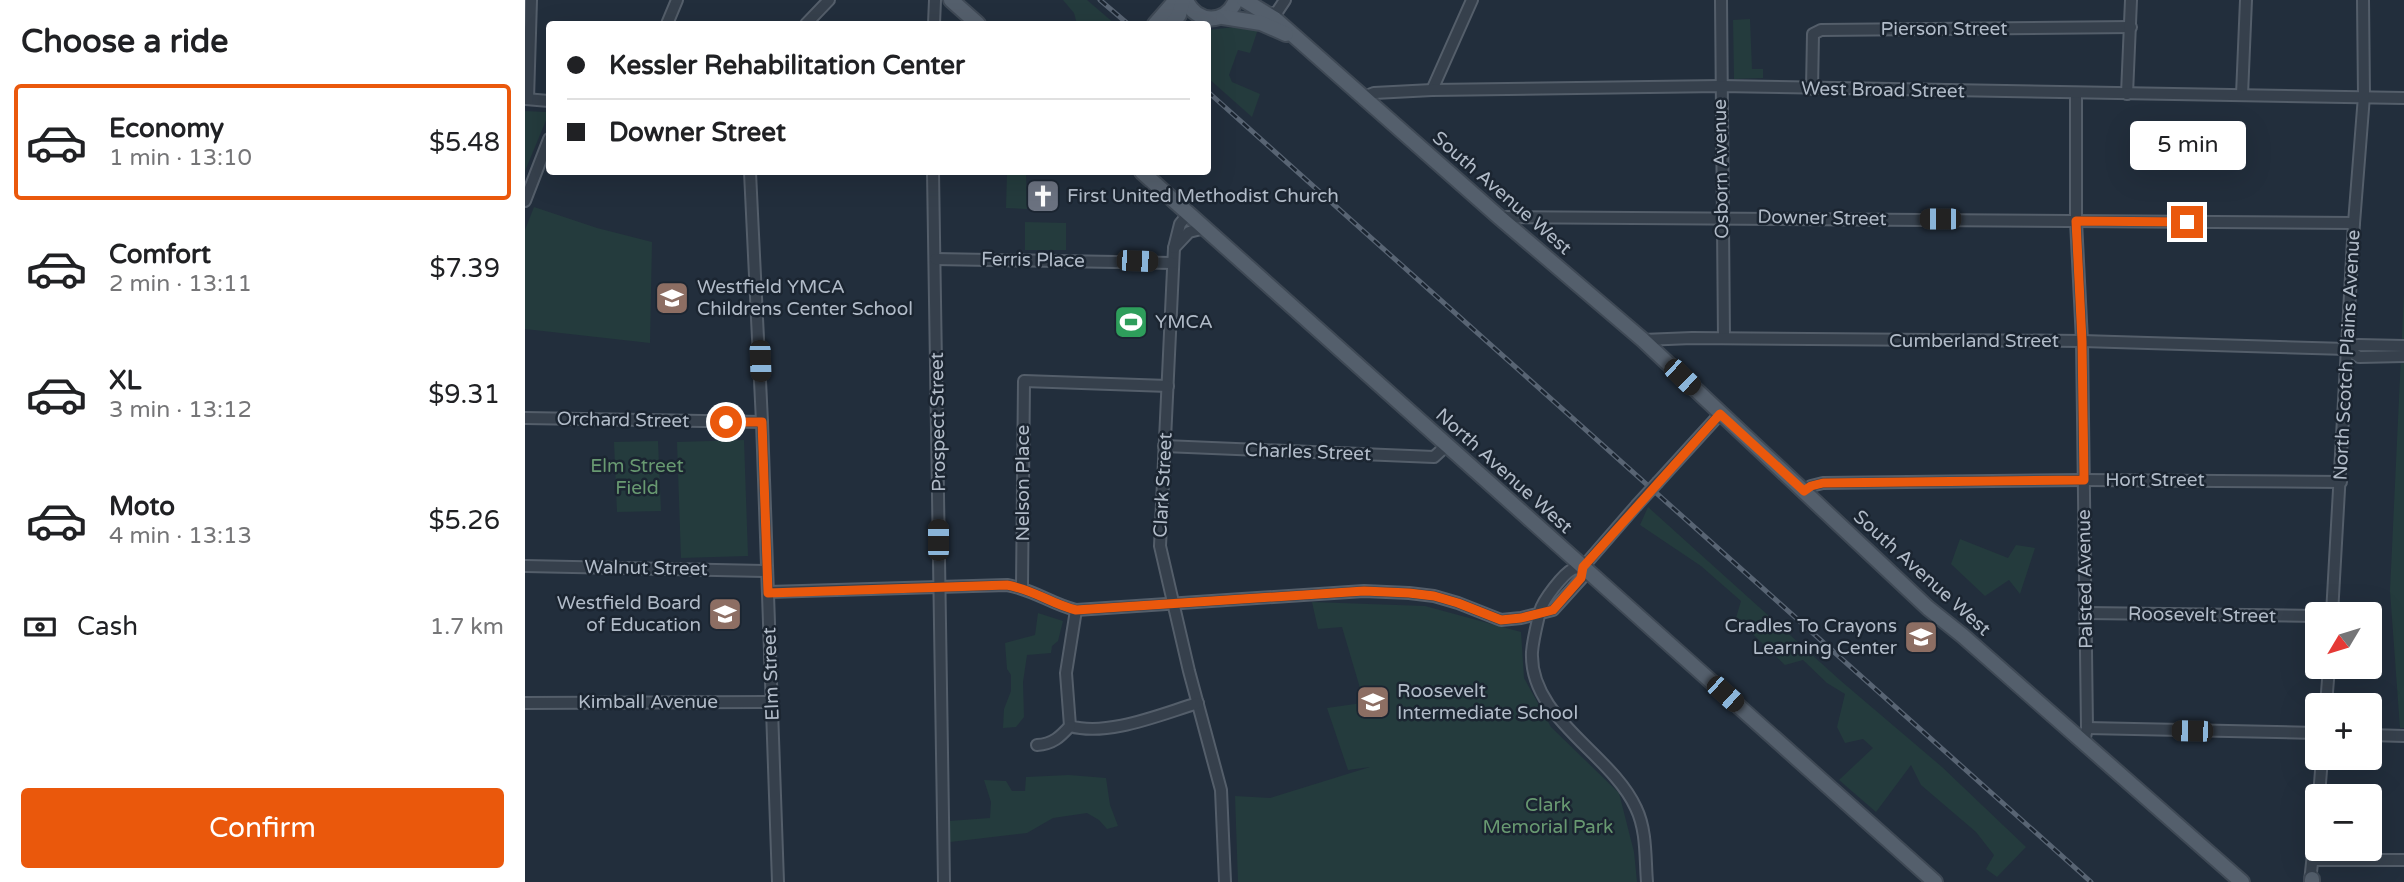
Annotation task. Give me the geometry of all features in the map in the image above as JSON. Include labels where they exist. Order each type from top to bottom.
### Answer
[{"type":"main road","points":[[951,0],[975,21]]},
{"type":"main road","points":[[1158,21],[1175,0]]},
{"type":"main road","points":[[1184,0],[1195,13],[1218,18]]},
{"type":"main road","points":[[1174,21],[1184,0]]},
{"type":"main road","points":[[1207,21],[1218,18],[1233,8],[1236,0]]},
{"type":"main road","name":"South Avenue West","points":[[1244,0],[1269,14],[1643,340],[1928,608],[2085,735],[2242,882]]},
{"type":"main road","name":"South Avenue West","points":[[1218,18],[1261,23],[1297,39]]},
{"type":"main road","name":"North Avenue West","points":[[1147,175],[1934,882]]},
{"type":"street","points":[[531,0],[526,99],[546,101]]},
{"type":"street","points":[[668,21],[677,0]]},
{"type":"street","points":[[809,21],[827,0]]},
{"type":"street","points":[[934,21],[935,0]]},
{"type":"street","points":[[1269,14],[1277,12],[1285,0]]},
{"type":"street","points":[[1432,90],[1472,0]]},
{"type":"street","name":"Osborn Avenue","points":[[1721,0],[1724,338]]},
{"type":"street","points":[[2127,94],[2131,0]]},
{"type":"street","points":[[2242,95],[2246,0]]},
{"type":"street","name":"North Scotch Plains Avenue","points":[[2333,602],[2354,223],[2364,96],[2363,0]]},
{"type":"street","name":"Pierson Street","points":[[1812,89],[1813,34],[1821,30],[2131,27]]},
{"type":"street","name":"West Broad Street","points":[[1364,97],[1374,93],[1432,90],[1720,86],[2404,98]]},
{"type":"street","name":"Palsted Avenue","points":[[2076,94],[2076,221],[2082,341],[2086,613],[2085,735]]},
{"type":"street","points":[[525,201],[546,147]]},
{"type":"street","name":"Elm Street","points":[[750,175],[762,422],[778,882]]},
{"type":"street","name":"Prospect Street","points":[[933,175],[944,882]]},
{"type":"street","name":"Clark Street","points":[[1189,214],[1180,224],[1174,248],[1160,547],[1221,790],[1225,882]]},
{"type":"street","name":"Downer Street","points":[[1499,217],[2354,223]]},
{"type":"street","points":[[1174,248],[1189,232],[1205,228]]},
{"type":"street","name":"Ferris Place","points":[[935,259],[1173,263]]},
{"type":"street","name":"Cumberland Street","points":[[1643,340],[1724,338],[2082,341],[2347,349],[2358,345],[2404,346]]},
{"type":"street","name":"Cumberland Street","points":[[2347,349],[2359,357],[2404,356]]},
{"type":"street","name":"Nelson Place","points":[[1022,587],[1024,381],[1168,386]]},
{"type":"street","points":[[1647,882],[1644,835],[1637,810],[1623,785],[1552,711],[1538,688],[1532,653],[1543,602],[1572,569],[1583,567],[1720,414]]},
{"type":"street","name":"Orchard Street","points":[[525,418],[762,422]]},
{"type":"street","name":"Charles Street","points":[[1164,446],[1434,457],[1447,445]]},
{"type":"street","name":"Hort Street","points":[[1804,491],[1823,483],[2084,480],[2341,482]]},
{"type":"street","name":"Walnut Street","points":[[525,566],[767,571]]},
{"type":"street","points":[[768,593],[1007,585],[1022,587],[1076,610],[1364,591],[1434,596],[1501,620],[1539,614]]},
{"type":"street","points":[[1037,745],[1058,739],[1070,726],[1066,673],[1076,610]]},
{"type":"street","name":"Roosevelt Street","points":[[2086,613],[2305,616]]},
{"type":"street","name":"Kimball Avenue","points":[[525,703],[772,702]]},
{"type":"street","points":[[1070,726],[1082,729],[1123,725],[1198,703]]},
{"type":"street","points":[[2085,735],[2305,733]]},
{"type":"street","points":[[2382,735],[2404,736]]},
{"type":"street","points":[[2382,860],[2404,860]]},
{"type":"street","points":[[2311,881],[2313,861]]},
{"type":"green space","points":[[1063,0],[1087,0],[1112,21],[1076,21],[1074,13]]},
{"type":"green space","points":[[1750,19],[1752,69],[1763,69],[1763,78],[1734,79],[1733,20]]},
{"type":"green space","points":[[1243,26],[1258,29],[1250,53],[1238,50],[1229,75],[1232,82],[1260,94],[1252,117],[1211,81],[1211,30]]},
{"type":"green space","points":[[525,111],[546,112],[546,120],[525,171]]},
{"type":"green space","points":[[1007,175],[1026,175],[1027,209],[1006,208]]},
{"type":"green space","points":[[534,207],[597,228],[652,242],[650,343],[525,329],[525,230]]},
{"type":"green space","points":[[1025,222],[1066,223],[1066,250],[1025,250]]},
{"type":"green space","points":[[2404,292],[2404,728],[2400,728],[2390,591]]},
{"type":"green space","points":[[744,440],[748,556],[681,558],[677,442]]},
{"type":"green space","name":"Elm Street Field","points":[[658,441],[661,511],[617,512],[614,442]]},
{"type":"green space","points":[[1648,507],[1841,681],[1942,767],[2026,847],[1997,877],[1986,869],[1994,855],[1976,832],[1921,785],[1911,765],[1876,812],[1839,780],[1873,748],[1863,739],[1845,743],[1837,727],[1845,694],[1827,683],[1803,660],[1785,665],[1736,618],[1741,601],[1701,566],[1640,525]]},
{"type":"green space","points":[[1960,539],[2008,558],[2016,545],[2035,548],[2020,594],[2009,580],[1985,596],[1951,564]]},
{"type":"green space","name":"Clark Memorial Park","points":[[1312,602],[1425,606],[1521,632],[1524,678],[1551,727],[1619,793],[1634,852],[1637,882],[1238,882],[1235,796],[1270,798],[1370,767],[1348,770],[1327,708],[1362,703],[1360,688],[1342,627],[1318,629]]},
{"type":"green space","points":[[1038,613],[1063,621],[1058,641],[1052,646],[1051,653],[1027,655],[1023,682],[1024,717],[1016,727],[1003,728],[1004,709],[1011,691],[1005,643],[1035,635]]},
{"type":"green space","points":[[1069,775],[1106,778],[1110,805],[1118,826],[1107,829],[1087,813],[1053,818],[1027,833],[950,842],[949,821],[990,818],[991,802],[984,780],[1006,781],[1012,791],[1025,791],[1026,777]]},
{"type":"railway","points":[[1100,0],[1124,21]]},
{"type":"railway","points":[[1211,95],[2091,882]]},
{"type":"place","name":"First United Methodist Church","points":[[1043,196]]},
{"type":"place","name":"Westfield YMCA Childrens Center School","points":[[672,298]]},
{"type":"place","name":"YMCA","points":[[1131,322]]},
{"type":"place","name":"Westfield Board of Education","points":[[725,614]]},
{"type":"place","name":"Cradles To Crayons Learning Center","points":[[1921,637]]},
{"type":"place","name":"Roosevelt Intermediate School","points":[[1373,702]]},
{"type":"route","points":[[726,422],[762,422],[768,593],[1007,585],[1028,589],[1076,610],[1364,591],[1434,596],[1501,620],[1521,618],[1553,610],[1581,578],[1583,567],[1720,414],[1804,491],[1823,483],[2084,480],[2082,341],[2076,221],[2187,222]]}]
